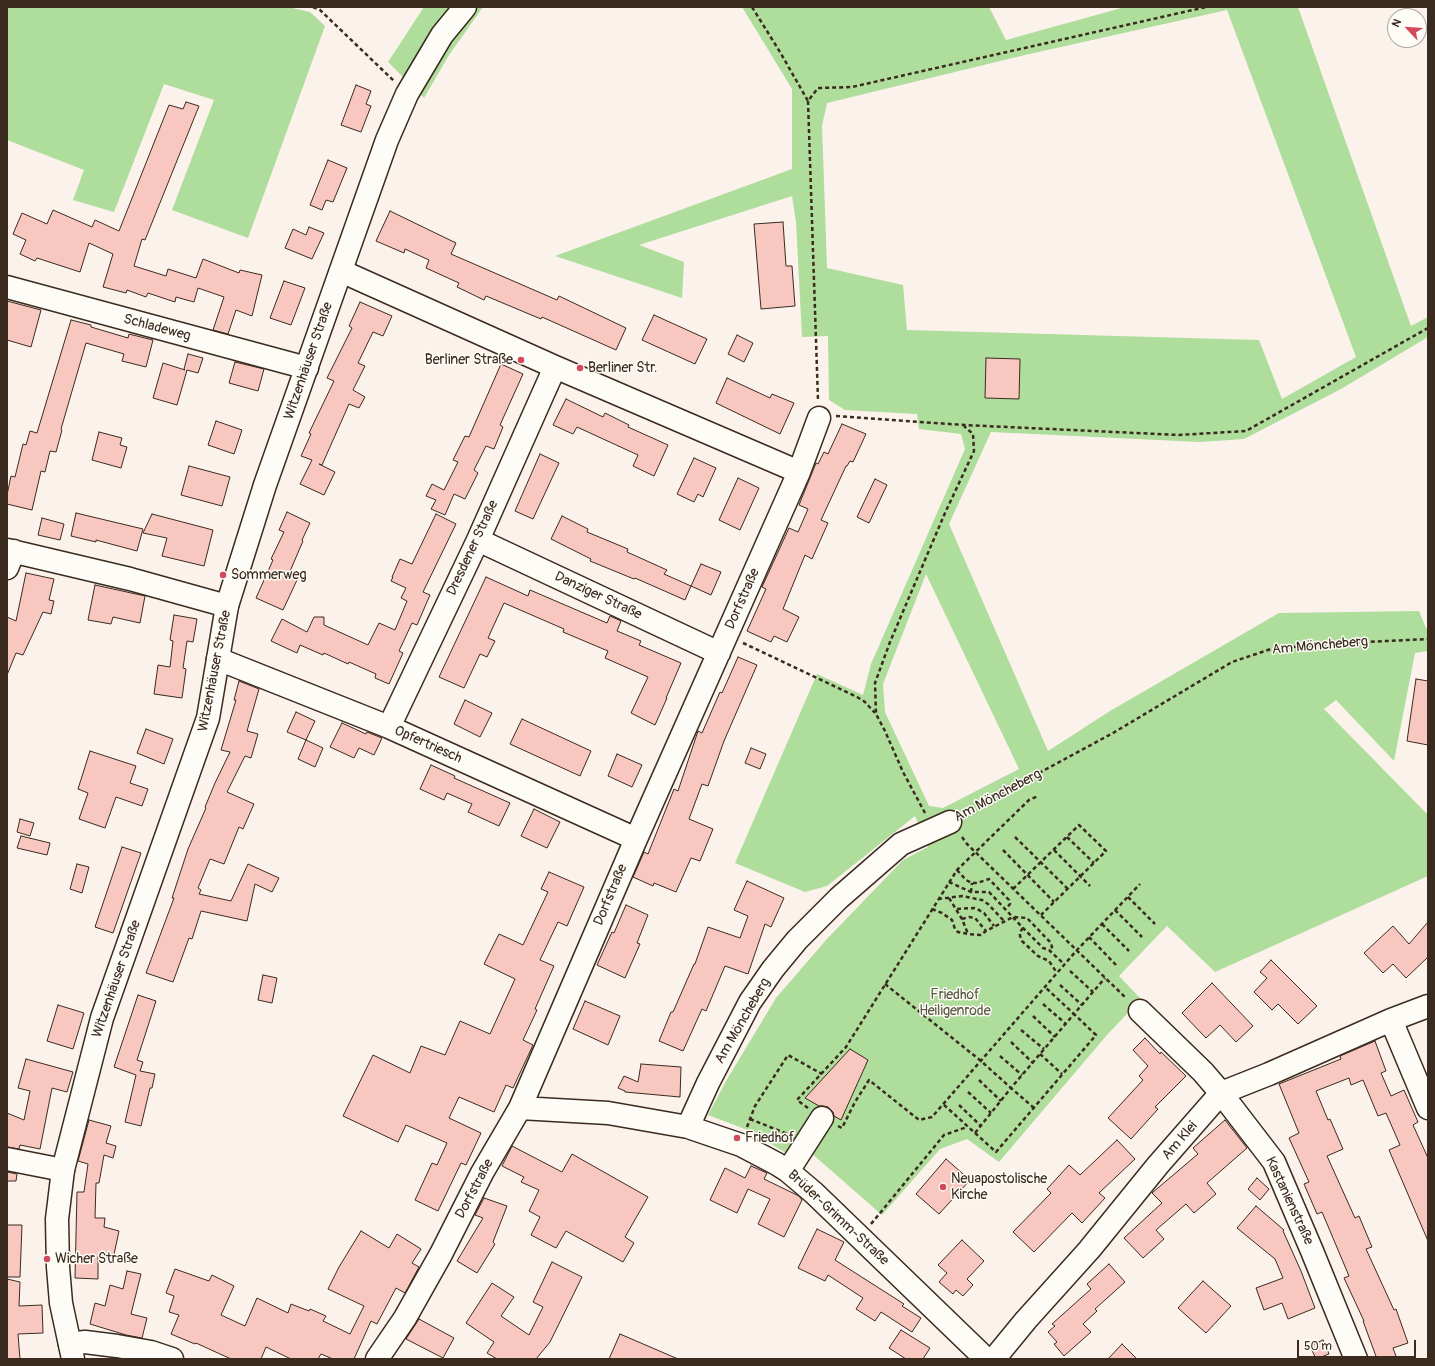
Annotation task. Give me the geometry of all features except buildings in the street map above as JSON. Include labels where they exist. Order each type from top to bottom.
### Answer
[{"type":"street","name":"Witzenhäuser Straße","points":[[71,1352],[61,1304],[58,1268],[57,1219],[63,1170],[102,1018],[208,718],[227,606],[265,485],[387,140],[407,94],[442,35],[465,7]]},
{"type":"street","points":[[341,272],[555,367],[799,472]]},
{"type":"street","name":"Schladeweg","points":[[7,287],[307,368]]},
{"type":"street","name":"Dresdener Straße","points":[[389,727],[478,540],[555,367]]},
{"type":"street","name":"Dorfstraße","points":[[377,1359],[405,1318],[441,1254],[482,1173],[520,1108],[636,839],[799,472],[818,418]]},
{"type":"street","name":"Danziger Straße","points":[[478,540],[722,644]]},
{"type":"street","points":[[9,556],[130,579],[227,606]]},
{"type":"street","name":"Opfertriesch","points":[[218,659],[389,727],[636,839]]},
{"type":"street","name":"Am Möncheberg","points":[[688,1127],[708,1083],[750,1002],[778,963],[797,940],[815,921],[870,870],[901,844],[941,825]]},
{"type":"street","name":"Am Klei","points":[[994,1359],[1026,1320],[1089,1250],[1158,1165],[1221,1093],[1391,1020],[1428,1006]]},
{"type":"street","name":"Kastanienstraße","points":[[1140,1011],[1203,1072],[1274,1162],[1356,1359]]},
{"type":"street","points":[[1391,1020],[1428,1108]]},
{"type":"street","name":"Brüder-Grimm-Straße","points":[[520,1108],[608,1113],[688,1127],[741,1145],[788,1171],[814,1193],[986,1359]]},
{"type":"street","points":[[788,1171],[822,1118]]},
{"type":"street","points":[[7,1159],[63,1170]]},
{"type":"street","points":[[71,1352],[85,1342],[151,1352],[172,1359]]},
{"type":"path","points":[[314,7],[320,10],[407,94]]},
{"type":"path","points":[[752,7],[808,101],[818,418],[841,416],[964,425],[1179,435],[1246,431],[1428,328]]},
{"type":"path","points":[[808,101],[818,88],[852,87],[1206,7]]},
{"type":"path","points":[[876,714],[875,683],[887,649],[945,513],[974,451],[973,434],[964,425]]},
{"type":"path","name":"Am Möncheberg","points":[[941,825],[1113,733],[1232,662],[1271,649],[1326,644],[1428,639]]},
{"type":"path","points":[[722,644],[857,697],[865,702],[876,714],[885,731],[902,772],[925,813],[976,852],[1140,1011]]},
{"type":"path","points":[[1038,796],[1029,800],[957,870],[846,1047],[797,1100],[822,1118],[842,1128],[855,1102],[870,1080],[919,1120],[932,1117],[1064,964],[1140,884]]},
{"type":"path","points":[[1013,889],[1079,825],[1106,851],[1041,915]]},
{"type":"path","points":[[1015,837],[1068,889]]},
{"type":"path","points":[[1067,837],[1094,863]]},
{"type":"path","points":[[1003,850],[1054,902]]},
{"type":"path","points":[[1054,850],[1090,886]]},
{"type":"path","points":[[957,870],[966,880],[972,882],[977,883],[989,879],[1009,900],[1010,904],[1006,909]]},
{"type":"path","points":[[949,882],[971,892],[989,892],[1043,948],[1049,950],[1064,964]]},
{"type":"path","points":[[971,892],[972,882]]},
{"type":"path","points":[[938,899],[962,896],[982,900],[988,904],[1004,921]]},
{"type":"path","points":[[1128,897],[1155,924]]},
{"type":"path","points":[[949,898],[957,909],[968,934]]},
{"type":"path","points":[[957,909],[974,908],[979,910],[984,913],[994,926]]},
{"type":"path","points":[[932,909],[942,913],[952,920],[955,930],[968,934],[981,935],[994,926],[1013,917],[1027,918],[1051,942],[1052,947],[1049,950]]},
{"type":"path","points":[[1115,910],[1142,937]]},
{"type":"path","points":[[962,919],[969,917],[975,918],[986,931]]},
{"type":"path","points":[[1102,924],[1129,951]]},
{"type":"path","points":[[1023,928],[1020,932],[1022,941],[1038,956],[1049,961],[1057,973]]},
{"type":"path","points":[[1089,937],[1116,965]]},
{"type":"path","points":[[1070,972],[1093,992]]},
{"type":"path","points":[[975,1134],[1011,1088],[1105,978]]},
{"type":"path","points":[[885,984],[981,1061],[1034,1108]]},
{"type":"path","points":[[1060,985],[1082,1005]]},
{"type":"path","points":[[943,1104],[996,1152],[1096,1035],[1045,987]]},
{"type":"path","points":[[1043,1004],[1066,1024]]},
{"type":"path","points":[[1032,1016],[1055,1036]]},
{"type":"path","points":[[1021,1030],[1044,1049]]},
{"type":"path","points":[[1011,1042],[1033,1063]]},
{"type":"path","points":[[1040,1054],[1062,1074]]},
{"type":"path","points":[[741,1145],[755,1106],[788,1055],[822,1074]]},
{"type":"path","points":[[1000,1056],[1022,1075]]},
{"type":"path","points":[[979,1080],[1001,1101]]},
{"type":"path","points":[[968,1092],[991,1113]]},
{"type":"path","points":[[959,1105],[981,1126]]},
{"type":"path","points":[[750,1119],[790,1134],[792,1138]]},
{"type":"path","points":[[860,1237],[944,1135],[967,1126]]},
{"type":"green space","points":[[7,7],[288,7],[310,12],[325,26],[248,238],[172,210],[214,100],[164,84],[114,212],[73,200],[84,170],[7,140]]},
{"type":"green space","points":[[424,7],[483,7],[449,55],[424,98],[388,62]]},
{"type":"green space","name":"Friedhof Heiligenrode","points":[[742,7],[989,7],[1006,40],[1125,7],[1298,7],[1411,326],[1428,317],[1428,337],[1341,389],[1244,439],[1200,442],[991,432],[949,524],[1048,751],[1110,711],[1279,613],[1419,611],[1426,628],[1428,628],[1428,651],[1415,653],[1394,761],[1336,700],[1324,709],[1428,815],[1428,876],[1215,972],[1167,926],[1119,976],[1141,999],[1107,1035],[999,1162],[967,1139],[940,1149],[882,1215],[810,1152],[799,1161],[750,1131],[708,1115],[726,1081],[776,998],[826,940],[903,860],[928,847],[915,816],[827,886],[805,892],[735,863],[817,674],[863,695],[871,664],[965,449],[961,434],[919,429],[917,414],[845,410],[829,400],[828,336],[802,337],[796,222],[792,196],[639,245],[684,262],[682,298],[555,256],[792,169],[792,89]],"holes":[[[1227,10],[1356,357],[1282,399],[1259,340],[907,330],[903,285],[827,268],[822,126],[827,103],[1025,55]],[[926,574],[1019,769],[943,808],[929,806],[885,712],[883,684]]]},
{"type":"place","name":"Berliner Straße","points":[[521,360]]},
{"type":"place","name":"Berliner Str.","points":[[580,368]]},
{"type":"place","name":"Sommerweg","points":[[223,575]]},
{"type":"place","name":"Friedhof","points":[[737,1138]]},
{"type":"place","name":"Neuapostolische Kirche","points":[[943,1187]]},
{"type":"place","name":"Wicher Straße","points":[[47,1259]]}]
